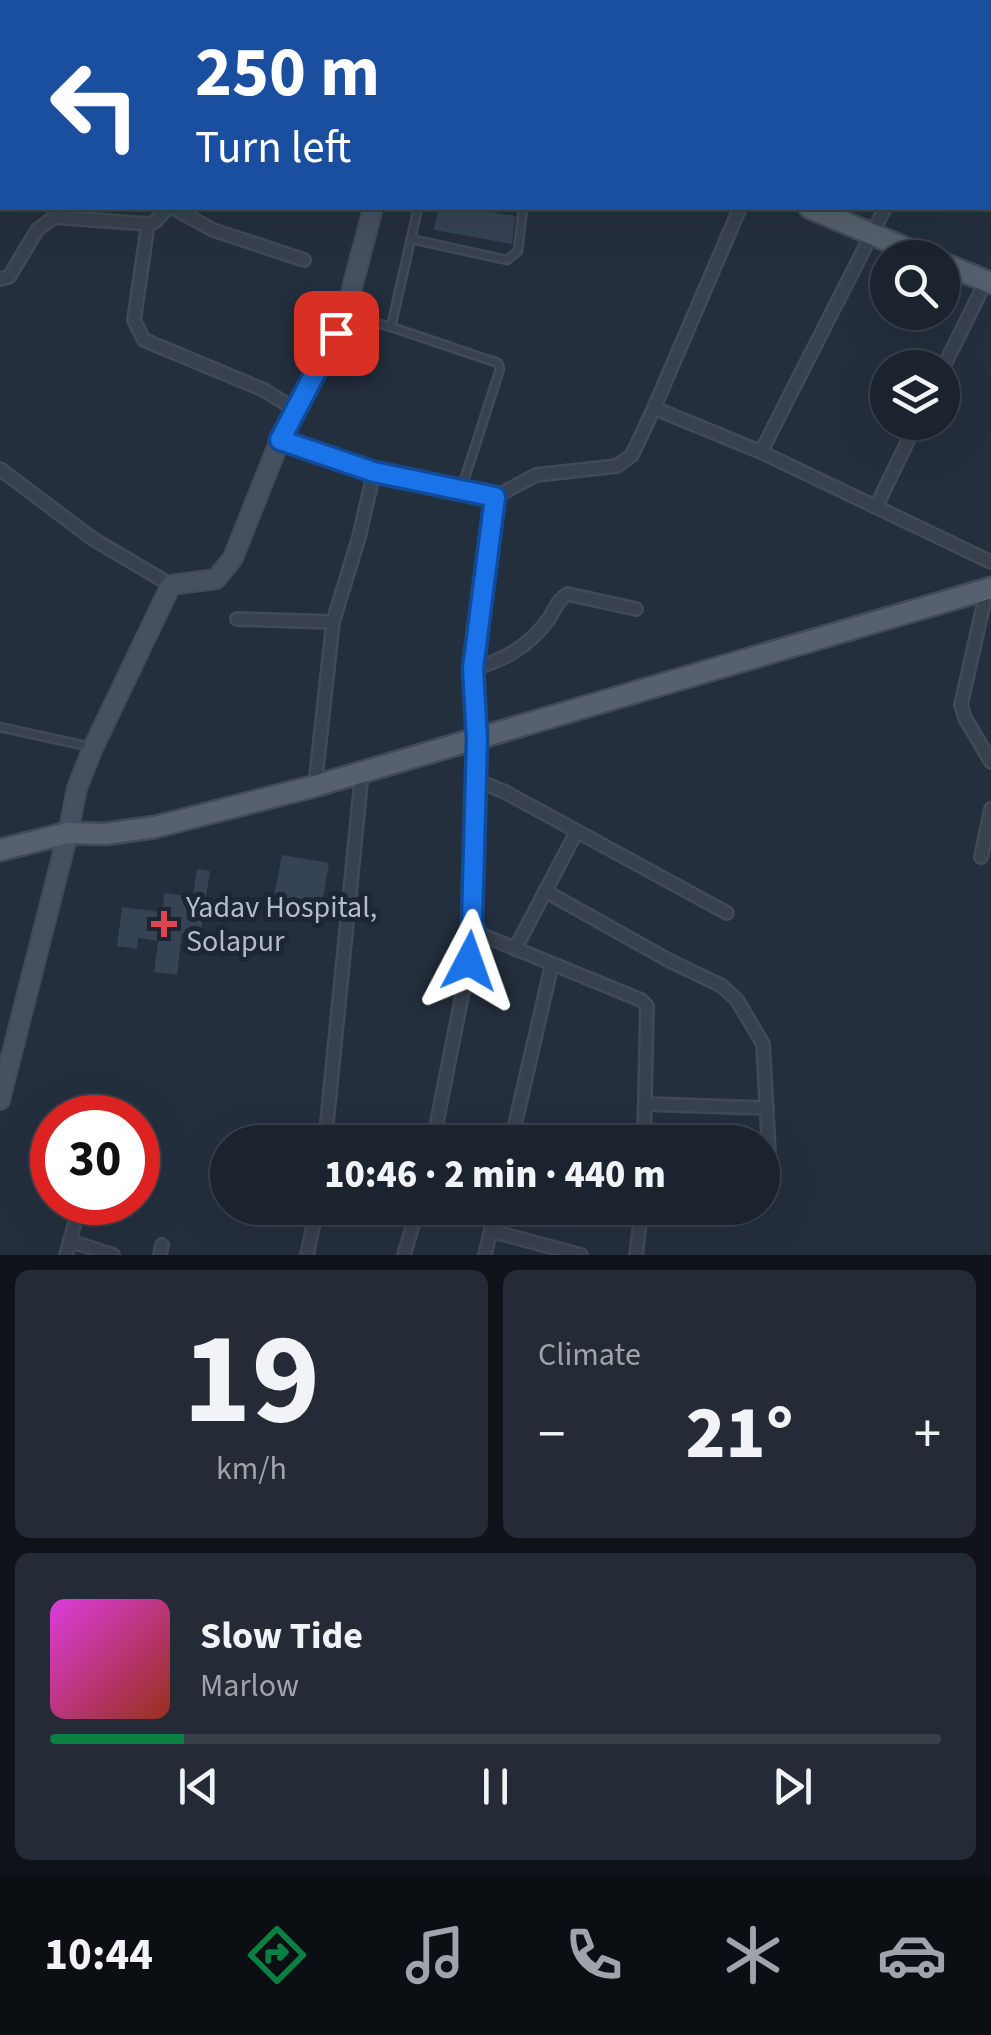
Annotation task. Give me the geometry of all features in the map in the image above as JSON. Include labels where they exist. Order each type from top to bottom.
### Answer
[{"type":"main road","points":[[0,1100],[77,788],[93,748],[170,585],[210,582],[226,570],[280,440],[345,315],[372,210]]},
{"type":"main road","points":[[815,210],[887,240]]},
{"type":"main road","points":[[960,270],[988,282]]},
{"type":"main road","points":[[0,850],[68,834],[155,827],[315,786],[989,588]]},
{"type":"street","points":[[0,279],[14,271],[38,230],[54,217],[148,224],[168,210]]},
{"type":"street","points":[[174,210],[214,230],[304,260]]},
{"type":"street","points":[[280,440],[374,472],[495,497],[536,476],[617,466],[626,461],[654,408],[739,210]]},
{"type":"street","points":[[762,452],[884,210]]},
{"type":"street","points":[[148,224],[134,320],[144,340],[264,390],[296,410]]},
{"type":"street","points":[[952,350],[988,282]]},
{"type":"street","points":[[654,408],[762,452],[991,562]]},
{"type":"street","points":[[876,507],[908,440]]},
{"type":"street","points":[[0,469],[93,539],[170,585]]},
{"type":"street","points":[[315,786],[333,622],[374,472]]},
{"type":"street","points":[[436,1125],[474,930],[477,739],[473,669],[495,497]]},
{"type":"street","points":[[989,588],[962,705],[965,718],[991,762]]},
{"type":"street","points":[[473,669],[504,660],[522,647],[547,621],[562,596],[568,594],[636,609]]},
{"type":"street","points":[[237,619],[333,622]]},
{"type":"street","points":[[327,1125],[362,772]]},
{"type":"street","points":[[476,780],[727,913]]},
{"type":"street","points":[[982,856],[991,809]]},
{"type":"street","points":[[515,948],[577,831]]},
{"type":"street","points":[[545,891],[730,992],[763,1044],[767,1125]]},
{"type":"street","points":[[474,930],[641,1000],[646,1006],[645,1125]]},
{"type":"street","points":[[515,1125],[552,964]]},
{"type":"street","points":[[646,1104],[767,1108]]},
{"type":"street","points":[[66,1255],[74,1225]]},
{"type":"street","points":[[307,1255],[313,1225]]},
{"type":"street","points":[[404,1255],[413,1225]]},
{"type":"street","points":[[485,1255],[492,1225]]},
{"type":"street","points":[[636,1255],[640,1225]]},
{"type":"street","points":[[491,1231],[581,1255]]},
{"type":"street","points":[[70,1241],[112,1255]]},
{"type":"lane","points":[[391,327],[418,210]]},
{"type":"lane","points":[[410,240],[507,260],[518,250],[523,210]]},
{"type":"lane","points":[[345,315],[498,364],[500,370],[461,490]]},
{"type":"lane","points":[[0,727],[93,748]]},
{"type":"building","points":[[438,210],[478,210],[515,216],[512,244],[434,230]]},
{"type":"building","points":[[282,855],[329,863],[322,904],[274,896]]},
{"type":"building","points":[[197,869],[210,871],[200,936],[182,933],[177,975],[154,972],[158,941],[138,938],[137,949],[117,946],[122,907],[162,912],[164,893],[193,897]]},
{"type":"place","name":"Yadav Hospital, Solapur","points":[[164,924]]},
{"type":"route","points":[[336,333],[280,440],[374,472],[495,497],[473,669],[477,739],[474,930],[469,961]]}]
